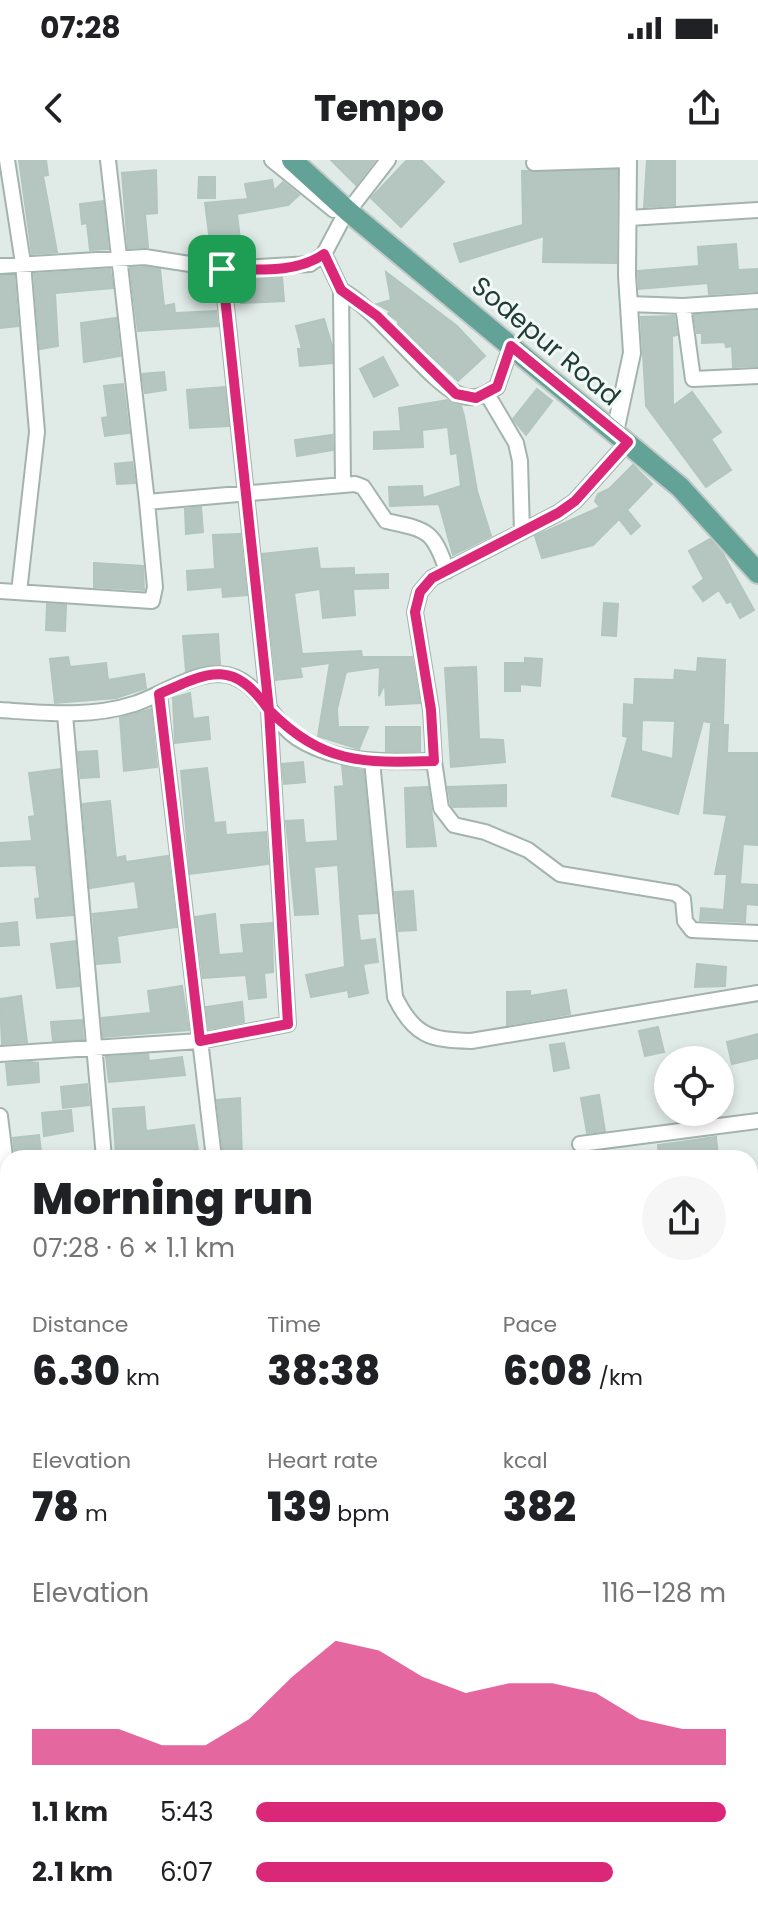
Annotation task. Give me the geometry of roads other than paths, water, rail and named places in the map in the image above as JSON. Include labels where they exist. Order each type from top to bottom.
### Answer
[{"type":"main road","name":"Sodepur Road","points":[[292,160],[346,215],[511,346],[680,487],[758,573]]},
{"type":"street","points":[[7,160],[23,263],[37,432],[19,592]]},
{"type":"street","points":[[0,591],[152,601],[155,587],[147,502],[108,160]]},
{"type":"street","points":[[272,160],[346,215]]},
{"type":"street","points":[[0,266],[120,258],[178,260],[222,269],[283,268],[310,264],[324,254],[346,215],[388,160]]},
{"type":"street","points":[[534,163],[628,160],[632,353],[621,437],[575,501],[432,578],[420,592],[415,612],[431,710],[441,808],[454,825],[485,832],[528,850],[560,874],[675,893],[683,899],[685,921],[692,930],[758,933]]},
{"type":"street","points":[[629,218],[758,210]]},
{"type":"street","points":[[324,254],[341,290],[343,484]]},
{"type":"street","points":[[0,1054],[200,1041],[288,1024],[269,710],[222,269]]},
{"type":"street","points":[[341,290],[371,310],[456,394],[476,398],[497,387],[511,346]]},
{"type":"street","points":[[629,304],[683,306],[758,301]]},
{"type":"street","points":[[683,306],[693,379],[758,376]]},
{"type":"street","points":[[487,394],[516,443],[522,532]]},
{"type":"street","points":[[147,502],[343,484],[363,487],[379,516],[386,521],[425,529],[433,536],[447,571]]},
{"type":"street","points":[[0,710],[65,715],[107,711],[159,694],[196,677],[219,674],[239,677],[252,687],[269,710],[296,737],[324,751],[372,761],[434,761]]},
{"type":"street","points":[[159,694],[213,1150]]},
{"type":"street","points":[[65,715],[103,1150]]},
{"type":"street","points":[[372,761],[395,997],[406,1020],[417,1030],[441,1040],[471,1041],[758,993]]},
{"type":"street","points":[[0,1116],[4,1150]]},
{"type":"street","points":[[580,1144],[758,1121]]}]
